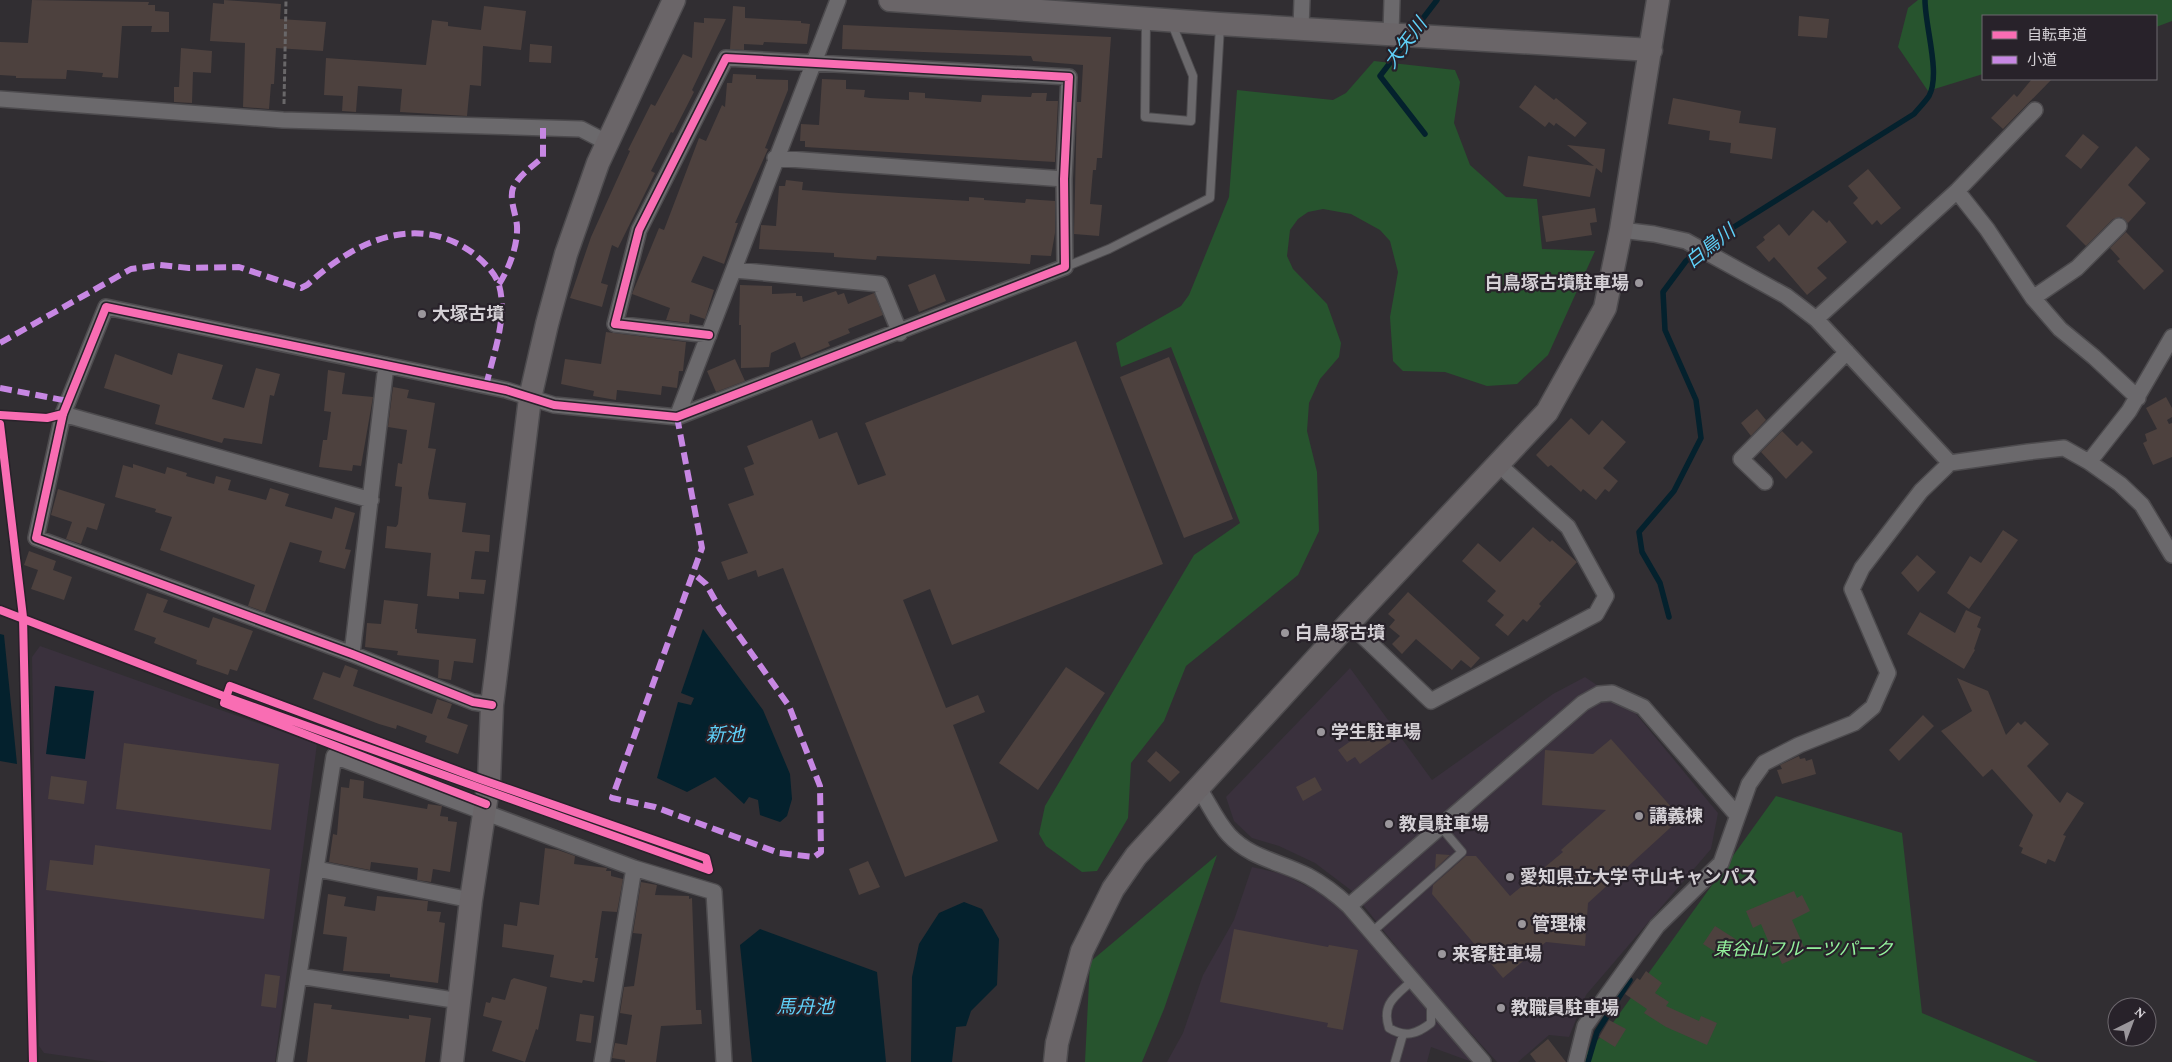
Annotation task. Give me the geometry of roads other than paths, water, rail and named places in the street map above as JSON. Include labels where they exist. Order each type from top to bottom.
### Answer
[{"type":"street","points":[[452,1062],[471,900],[489,782],[492,705],[530,398],[566,254],[598,163],[674,0]]},
{"type":"street","points":[[677,417],[735,270],[775,158],[838,0]]},
{"type":"street","points":[[890,0],[1220,24],[1651,50]]},
{"type":"street","points":[[1300,28],[1302,0]]},
{"type":"street","points":[[1387,33],[1392,0]]},
{"type":"street","points":[[1055,1062],[1057,1043],[1082,951],[1113,888],[1136,856],[1200,790],[1349,623],[1547,412],[1604,308],[1621,230],[1658,0]]},
{"type":"street","points":[[492,705],[473,702],[352,654],[36,538],[62,414],[106,307],[506,390],[554,405],[677,417],[900,333],[1065,267],[1064,179],[1069,77],[726,58],[638,230],[615,324],[709,335]]},
{"type":"street","points":[[0,98],[283,120],[581,129],[608,143]]},
{"type":"street","points":[[1816,318],[1957,191],[2035,110]]},
{"type":"street","points":[[775,158],[1064,179]]},
{"type":"street","points":[[1957,191],[1987,229],[2033,298],[2060,329],[2094,356],[2138,398]]},
{"type":"street","points":[[2033,298],[2077,268],[2119,226]]},
{"type":"street","points":[[1621,230],[1654,234],[1686,241],[1714,254],[1786,296],[1816,318],[1950,463]]},
{"type":"street","points":[[735,270],[880,284],[900,333]]},
{"type":"street","points":[[2089,462],[2138,398],[2172,337]]},
{"type":"street","points":[[1765,482],[1741,459],[1847,352]]},
{"type":"street","points":[[352,654],[386,365]]},
{"type":"street","points":[[62,414],[371,500]]},
{"type":"street","points":[[1576,1062],[1585,1026],[1652,934],[1721,864],[1749,784],[1764,763],[1799,745],[1854,723],[1873,707],[1888,672],[1852,589],[1862,568],[1921,491],[1950,463],[2064,448],[2089,462],[2120,484],[2142,505],[2172,555]]},
{"type":"street","points":[[1349,623],[1431,701],[1596,614],[1606,596],[1568,527],[1498,464]]},
{"type":"street","points":[[1348,906],[1584,703],[1599,694],[1612,693],[1643,707],[1737,815]]},
{"type":"street","points":[[285,1062],[334,756],[634,868],[714,892],[724,1062]]},
{"type":"street","points":[[1200,790],[1228,834],[1239,844],[1253,854],[1307,876],[1330,889],[1348,906],[1483,1062]]},
{"type":"street","points":[[602,1062],[634,868]]},
{"type":"street","points":[[317,869],[471,900]]},
{"type":"street","points":[[299,976],[460,1001]]},
{"type":"lane","points":[[1146,19],[1145,117],[1191,121],[1193,76],[1171,20]]},
{"type":"lane","points":[[1065,267],[1110,249],[1210,198],[1220,24]]},
{"type":"lane","points":[[1372,932],[1462,852],[1440,826]]},
{"type":"lane","points":[[1412,980],[1389,1002],[1385,1016],[1389,1028],[1403,1034],[1420,1032],[1431,1022],[1431,1002]]},
{"type":"lane","points":[[1395,1062],[1403,1034]]},
{"type":"water","name":"新池","points":[[703,629],[763,710],[790,774],[792,799],[787,816],[780,822],[760,815],[758,800],[749,797],[744,804],[715,777],[687,792],[657,778],[678,702],[691,705],[694,698],[681,693]]},
{"type":"water","points":[[0,634],[4,635],[17,764],[0,761]]},
{"type":"water","points":[[55,686],[94,691],[85,759],[46,754]]},
{"type":"water","points":[[964,902],[982,909],[999,939],[997,985],[971,1011],[966,1026],[956,1027],[952,1062],[911,1062],[912,977],[919,944],[939,913]]},
{"type":"water","name":"馬舟池","points":[[760,929],[877,972],[886,1062],[752,1062],[740,945]]},
{"type":"waterway","name":"大矢川","points":[[1414,30],[1437,0]]},
{"type":"waterway","name":"白鳥川","points":[[1669,617],[1660,583],[1642,552],[1639,532],[1674,491],[1701,438],[1696,400],[1665,330],[1663,292],[1686,261],[1710,242],[1914,114],[1929,96],[1932,87],[1933,63],[1925,0]]},
{"type":"waterway","name":"大矢川","points":[[1406,42],[1380,76],[1425,134]]},
{"type":"waterway","points":[[1588,1062],[1597,1032],[1630,980]]},
{"type":"place","name":"白鳥塚古墳駐車場","points":[[1639,283]]},
{"type":"place","name":"大塚古墳","points":[[422,314]]},
{"type":"place","name":"白鳥塚古墳","points":[[1285,633]]},
{"type":"place","name":"学生駐車場","points":[[1321,732]]},
{"type":"place","name":"講義棟","points":[[1639,816]]},
{"type":"place","name":"教員駐車場","points":[[1389,824]]},
{"type":"place","name":"愛知県立大学 守山キャンパス","points":[[1510,877]]},
{"type":"place","name":"管理棟","points":[[1522,924]]},
{"type":"place","name":"来客駐車場","points":[[1442,954]]},
{"type":"place","name":"教職員駐車場","points":[[1501,1008]]},
{"type":"park label","name":"東谷山フルーツパーク","points":[[1803,949]]}]
